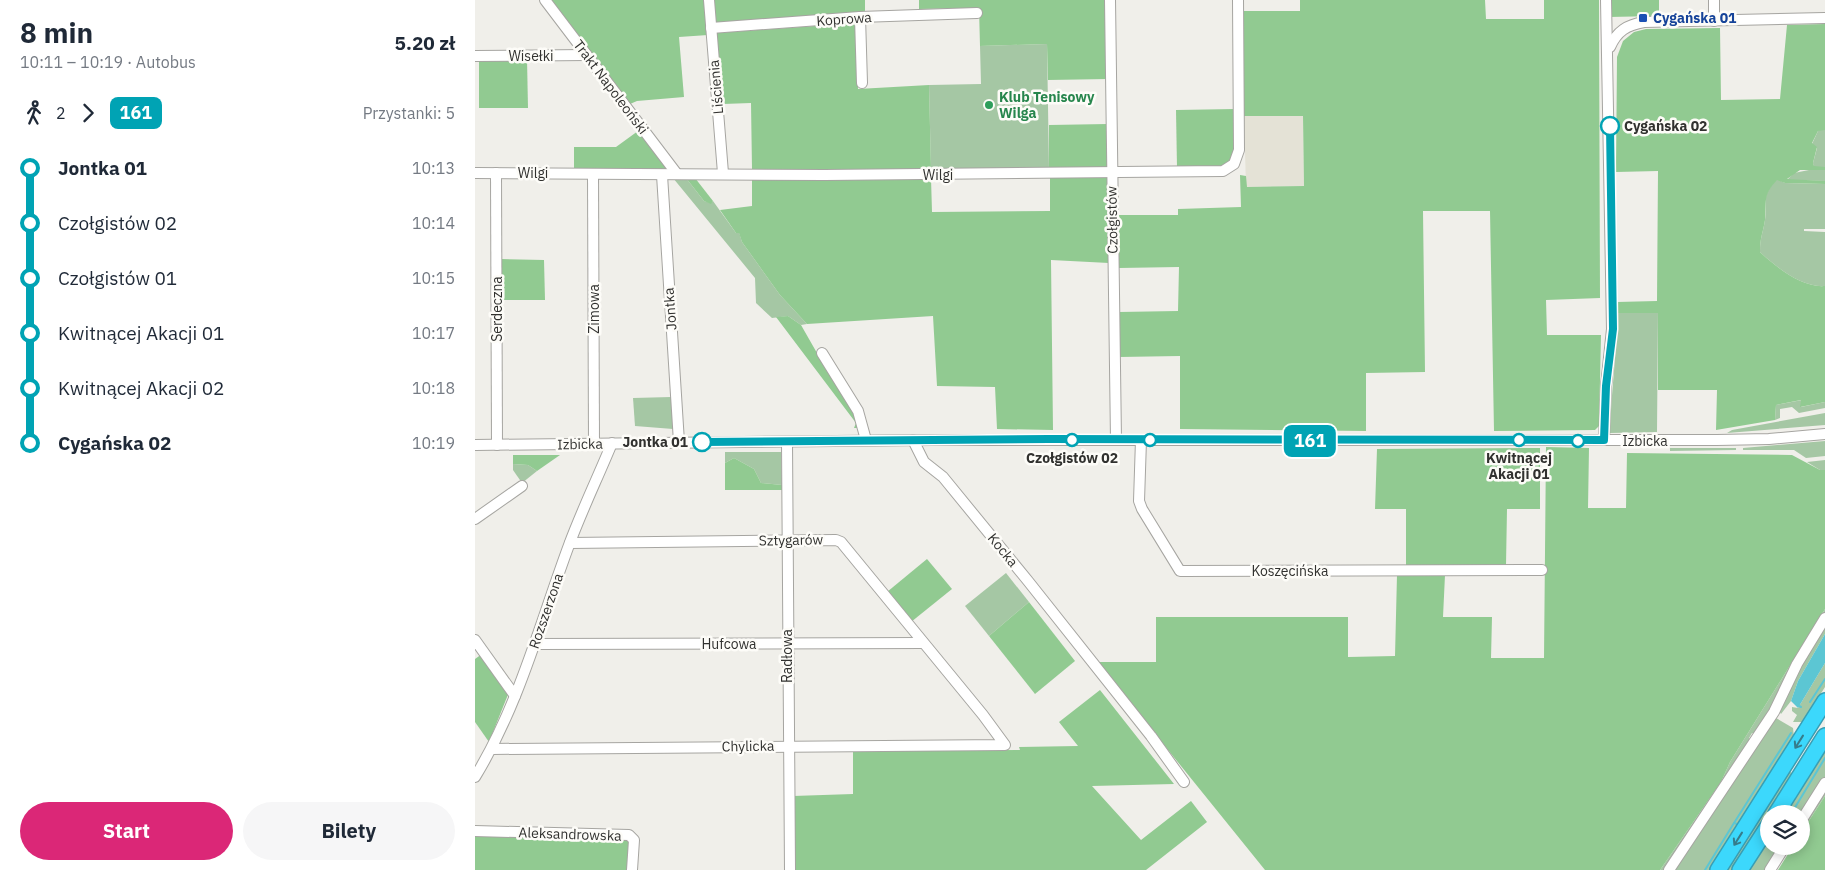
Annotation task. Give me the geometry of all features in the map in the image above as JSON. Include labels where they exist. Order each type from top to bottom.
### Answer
[{"type":"highway","points":[[1718,870],[1825,701]]},
{"type":"highway","points":[[1782,805],[1825,736]]},
{"type":"highway","points":[[1740,870],[1760,839]]},
{"type":"street","name":"Trakt Napoleoński","points":[[545,0],[677,174]]},
{"type":"street","name":"Liścienia","points":[[709,0],[723,174]]},
{"type":"street","name":"Czołgistów","points":[[1110,0],[1116,440]]},
{"type":"street","name":"Wilgi","points":[[475,173],[835,175],[1223,171],[1234,164],[1239,150],[1238,0]]},
{"type":"street","points":[[1604,440],[1606,386],[1613,329],[1609,51],[1606,0]]},
{"type":"street","points":[[1714,0],[1714,21]]},
{"type":"street","name":"Koprowa","points":[[711,28],[860,17],[977,13]]},
{"type":"street","points":[[860,17],[862,83]]},
{"type":"street","points":[[1609,51],[1614,38],[1632,24],[1825,18]]},
{"type":"street","name":"Wisełki","points":[[475,56],[586,56]]},
{"type":"street","name":"Serdeczna","points":[[496,173],[497,445]]},
{"type":"street","name":"Zimowa","points":[[593,174],[594,444]]},
{"type":"street","name":"Jontka","points":[[662,175],[679,442]]},
{"type":"street","points":[[822,353],[858,411],[866,440]]},
{"type":"street","name":"Izbicka","points":[[475,445],[866,440],[1739,440],[1825,434]]},
{"type":"street","name":"Kocka","points":[[913,440],[924,462],[943,477],[1029,581],[1151,736],[1184,782]]},
{"type":"street","name":"Koszęcińska","points":[[1141,440],[1139,500],[1142,509],[1180,571],[1542,570]]},
{"type":"street","name":"Radłowa","points":[[787,442],[789,870]]},
{"type":"street","name":"Rozszerzona","points":[[475,777],[492,749],[515,696],[569,543],[612,443]]},
{"type":"street","points":[[475,519],[522,486]]},
{"type":"street","name":"Sztygarów","points":[[569,543],[787,540],[836,540],[841,542],[983,715],[1005,745]]},
{"type":"street","points":[[1669,870],[1774,712],[1797,664],[1825,618]]},
{"type":"street","points":[[475,640],[515,696]]},
{"type":"street","name":"Hufcowa","points":[[534,644],[923,643]]},
{"type":"street","name":"Chylicka","points":[[492,749],[1005,745]]},
{"type":"street","points":[[1810,806],[1825,783]]},
{"type":"street","name":"Aleksandrowska","points":[[475,831],[629,835],[634,840],[632,870]]},
{"type":"street","points":[[1770,870],[1779,855]]},
{"type":"shaded area","points":[[1244,116],[1303,116],[1304,186],[1246,187]]},
{"type":"green space","points":[[549,0],[704,0],[708,35],[679,37],[684,97],[637,101],[630,104]]},
{"type":"green space","points":[[714,0],[865,0],[865,13],[716,24]]},
{"type":"green space","points":[[919,0],[1106,0],[1108,79],[1048,80],[1047,44],[980,46],[979,8],[919,9]]},
{"type":"green space","points":[[1300,0],[1485,0],[1486,19],[1544,19],[1544,0],[1599,0],[1600,298],[1546,300],[1547,335],[1601,335],[1599,426],[1595,430],[1494,431],[1490,211],[1423,211],[1425,372],[1366,373],[1366,431],[1180,429],[1180,356],[1119,357],[1119,312],[1178,311],[1179,267],[1119,268],[1118,215],[1178,215],[1178,209],[1241,207],[1240,175],[1246,176],[1247,187],[1304,186],[1303,116],[1244,116],[1243,11],[1300,11]]},
{"type":"green space","points":[[1608,0],[1659,0],[1659,16],[1608,17]]},
{"type":"green space","points":[[857,23],[858,89],[929,85],[931,169],[752,169],[751,103],[723,104],[716,33]]},
{"type":"green space","points":[[1825,24],[1825,130],[1818,131],[1812,143],[1817,147],[1814,166],[1825,167],[1825,170],[1800,170],[1787,179],[1825,181],[1825,184],[1785,183],[1777,180],[1769,190],[1766,199],[1760,252],[1782,270],[1799,280],[1807,284],[1825,286],[1825,402],[1800,407],[1801,400],[1776,405],[1775,420],[1716,430],[1717,390],[1658,390],[1658,313],[1617,313],[1617,302],[1657,301],[1658,171],[1616,172],[1617,57],[1623,41],[1634,32],[1646,29],[1720,28],[1721,100],[1780,99],[1787,25]]},
{"type":"green space","name":"Klub Tenisowy Wilga","points":[[1047,44],[1049,169],[931,169],[929,85],[981,84],[980,46]]},
{"type":"green space","points":[[479,59],[527,59],[528,108],[479,108]]},
{"type":"green space","points":[[1235,109],[1234,159],[1220,167],[1177,168],[1176,110]]},
{"type":"green space","points":[[1108,124],[1109,169],[1049,169],[1049,125]]},
{"type":"green space","points":[[1821,129],[1825,130],[1825,167],[1814,167],[1813,163],[1817,148],[1812,144],[1818,131]]},
{"type":"green space","points":[[638,131],[667,169],[574,169],[574,147],[616,147]]},
{"type":"green space","points":[[1814,169],[1825,170],[1825,181],[1787,180],[1794,173]]},
{"type":"green space","points":[[673,178],[686,178],[704,201],[711,203],[713,201],[736,233],[739,232],[742,242],[780,295],[807,324],[801,325],[788,316],[772,318],[756,303],[755,278]]},
{"type":"green space","points":[[686,178],[695,178],[713,201],[711,204],[704,201]]},
{"type":"green space","points":[[752,178],[931,178],[932,212],[1050,211],[1050,178],[1107,178],[1109,263],[1051,260],[1053,430],[997,429],[995,387],[937,386],[933,316],[807,324],[780,295],[742,242],[739,233],[736,233],[720,210],[752,206]]},
{"type":"green space","points":[[1777,179],[1785,183],[1825,184],[1825,229],[1804,229],[1804,231],[1825,232],[1825,286],[1807,284],[1799,280],[1782,270],[1760,252],[1768,190]]},
{"type":"green space","points":[[501,259],[544,260],[545,300],[501,300]]},
{"type":"green space","points":[[1658,312],[1657,432],[1610,433],[1617,313]]},
{"type":"green space","points":[[788,316],[801,325],[821,360],[835,377],[862,428],[854,428],[856,423],[776,317]]},
{"type":"green space","points":[[671,397],[673,429],[635,426],[633,398]]},
{"type":"green space","points":[[1802,400],[1801,407],[1825,402],[1825,408],[1799,413],[1792,407],[1780,409],[1780,418],[1775,420],[1776,405]]},
{"type":"green space","points":[[1825,413],[1825,425],[1727,433],[1732,430]]},
{"type":"green space","points":[[1825,441],[1825,456],[1806,458],[1794,450],[1743,450],[1743,448]]},
{"type":"green space","points":[[1546,447],[1589,448],[1588,508],[1626,508],[1627,453],[1792,455],[1820,470],[1825,470],[1825,609],[1730,762],[1721,782],[1660,870],[1265,870],[1097,662],[1156,662],[1156,617],[1348,617],[1348,657],[1395,656],[1397,575],[1445,575],[1443,617],[1492,617],[1491,658],[1544,658]]},
{"type":"green space","points":[[1540,448],[1540,509],[1507,509],[1506,565],[1406,566],[1406,509],[1375,509],[1377,449]]},
{"type":"green space","points":[[1670,448],[1736,448],[1736,450],[1670,451]]},
{"type":"green space","points":[[725,452],[781,452],[782,485],[761,483],[754,469],[734,458],[725,463]]},
{"type":"green space","points":[[513,455],[560,455],[537,471],[528,465],[513,464]]},
{"type":"green space","points":[[734,458],[754,469],[761,483],[782,485],[782,490],[725,490],[725,463]]},
{"type":"green space","points":[[1825,460],[1825,470],[1820,470],[1807,462]]},
{"type":"green space","points":[[513,464],[528,465],[537,471],[522,483],[513,470]]},
{"type":"green space","points":[[927,559],[952,589],[911,622],[887,592]]},
{"type":"green space","points":[[1006,573],[1029,602],[989,636],[965,606]]},
{"type":"green space","points":[[1029,602],[1075,661],[1035,694],[989,636]]},
{"type":"green space","points":[[1825,609],[1825,615],[1755,734],[1752,733],[1749,738],[1752,742],[1665,870],[1660,870],[1721,782],[1730,762]]},
{"type":"green space","points":[[1825,625],[1825,634],[1798,681],[1791,701],[1781,714],[1779,711],[1805,656]]},
{"type":"green space","points":[[482,654],[509,692],[489,742],[475,722],[475,659]]},
{"type":"green space","points":[[1825,663],[1825,687],[1803,722],[1793,722],[1797,715],[1792,711],[1792,707],[1798,708]]},
{"type":"green space","points":[[1100,690],[1174,784],[1092,786],[1141,840],[1191,801],[1207,822],[1146,870],[794,870],[793,796],[853,794],[853,751],[1020,750],[1019,747],[1078,746],[1059,722]]},
{"type":"green space","points":[[1776,718],[1793,728],[1794,737],[1710,870],[1672,870],[1772,719]]},
{"type":"green space","points":[[1825,748],[1825,779],[1807,805],[1790,805]]},
{"type":"green space","points":[[1789,771],[1793,774],[1773,805],[1767,805]]},
{"type":"green space","points":[[1825,788],[1825,796],[1810,819],[1810,811]]},
{"type":"green space","points":[[1825,796],[1825,870],[1778,870],[1787,855],[1810,855],[1810,819]]},
{"type":"green space","points":[[1760,817],[1760,826],[1732,870],[1726,870]]},
{"type":"green space","points":[[475,834],[630,839],[629,870],[475,870]]},
{"type":"green space","points":[[1760,852],[1760,855],[1776,855],[1767,870],[1749,870]]},
{"type":"water","points":[[1825,634],[1825,663],[1798,708],[1791,701],[1798,681]]},
{"type":"waterway","points":[[1810,702],[1825,679]]},
{"type":"waterway","points":[[1734,823],[1791,733]]},
{"type":"waterway","points":[[1796,805],[1825,758]]},
{"type":"waterway","points":[[1705,870],[1734,823],[1737,824]]},
{"type":"bus line","name":"161","points":[[702,442],[1049,439],[1604,440],[1606,386],[1613,329],[1610,126]]},
{"type":"place","name":"Cygańska 01","points":[[1643,18]]},
{"type":"place","name":"Klub Tenisowy Wilga","points":[[989,105]]},
{"type":"place","name":"Cygańska 02","points":[[1610,126]]},
{"type":"place","name":"Czołgistów 02","points":[[1072,440]]},
{"type":"place","name":"Kwitnącej Akacji 01","points":[[1519,440]]},
{"type":"place","name":"Jontka 01","points":[[702,442]]}]
